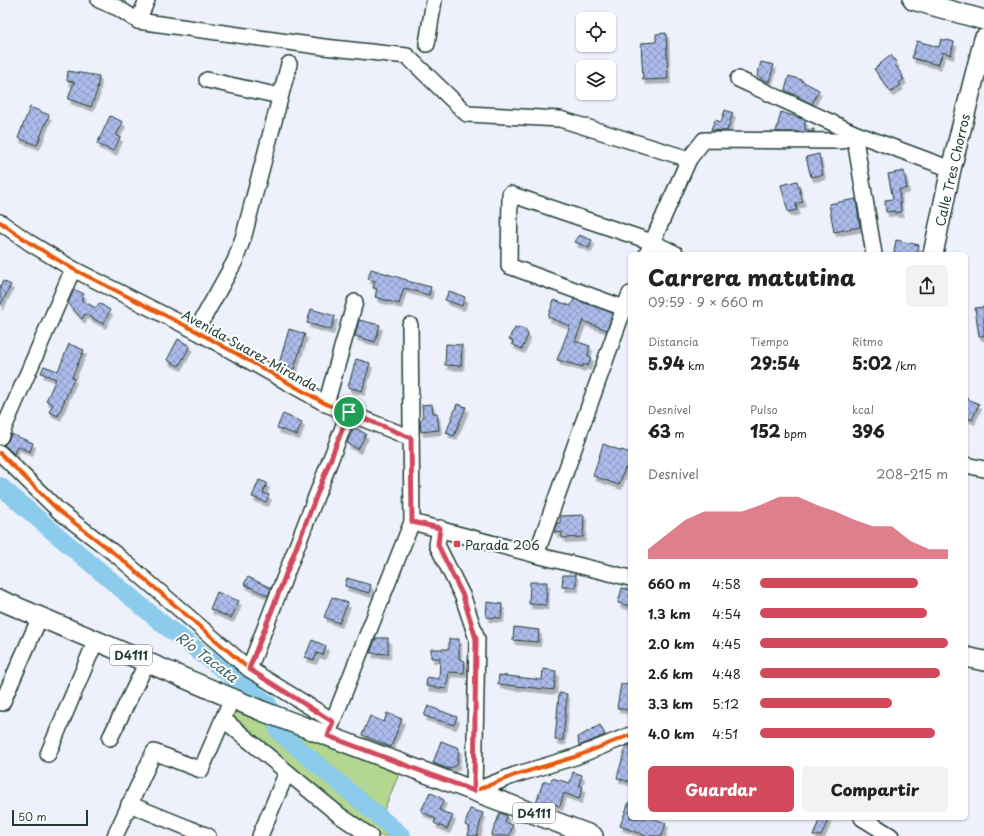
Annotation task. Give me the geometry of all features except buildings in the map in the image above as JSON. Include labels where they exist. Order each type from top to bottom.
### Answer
[{"type":"main road","points":[[914,0],[984,20]]},
{"type":"main road","name":"Calle Tres Chorros","points":[[934,252],[951,169],[984,39]]},
{"type":"main road","name":"D4111","points":[[0,600],[262,711],[288,720],[330,729],[474,791],[593,836]]},
{"type":"main road","points":[[968,657],[984,661]]},
{"type":"street","points":[[99,0],[118,8],[138,21],[324,47],[407,56],[468,114],[560,119],[689,159]]},
{"type":"street","points":[[138,21],[147,0]]},
{"type":"street","points":[[427,44],[434,0]]},
{"type":"street","points":[[196,331],[235,261],[244,235],[289,64]]},
{"type":"street","points":[[738,79],[854,133],[951,169]]},
{"type":"street","points":[[207,80],[280,96]]},
{"type":"street","points":[[649,248],[689,159],[704,140],[842,141],[854,133]]},
{"type":"street","points":[[854,133],[874,252]]},
{"type":"street","points":[[624,308],[508,266],[510,194],[649,248],[667,252]]},
{"type":"street","name":"Avenida Suarez Miranda","points":[[0,222],[30,244],[73,269],[196,331],[326,404],[411,438]]},
{"type":"street","points":[[0,437],[73,269]]},
{"type":"street","points":[[536,555],[628,299]]},
{"type":"street","points":[[326,404],[356,302]]},
{"type":"street","points":[[0,453],[59,511],[119,557],[249,669],[330,729],[412,522],[410,326]]},
{"type":"street","points":[[249,669],[349,412]]},
{"type":"street","points":[[968,465],[984,469]]},
{"type":"street","points":[[412,522],[628,578]]},
{"type":"street","points":[[440,528],[438,545],[463,596],[476,639],[474,791],[515,775],[575,757],[628,736]]},
{"type":"street","points":[[2,703],[40,617]]},
{"type":"street","points":[[48,754],[96,640]]},
{"type":"street","points":[[110,738],[147,662]]},
{"type":"street","points":[[115,836],[154,752],[201,770],[232,698]]},
{"type":"street","points":[[223,719],[339,815],[350,830],[370,836]]},
{"type":"street","points":[[260,836],[287,772]]},
{"type":"street","points":[[129,804],[208,836]]},
{"type":"street","points":[[865,820],[891,836]]},
{"type":"green space","points":[[231,707],[272,724],[272,732],[395,836],[380,836],[343,812],[228,717]]},
{"type":"green space","points":[[285,728],[399,774],[384,810]]},
{"type":"waterway","name":"Río Tacata","points":[[0,486],[164,625],[268,704],[279,732],[402,836]]},
{"type":"cycle path","points":[[0,222],[30,243],[73,269],[196,331],[326,404],[411,438]]},
{"type":"cycle path","points":[[0,453],[59,511],[119,557],[249,669],[333,721]]},
{"type":"cycle path","points":[[440,528],[437,545],[463,597],[477,639],[474,791],[515,775],[575,757],[628,736]]},
{"type":"place","name":"Parada 206","points":[[457,544]]},
{"type":"route","points":[[349,412],[411,438],[412,522],[440,528],[438,545],[463,596],[476,639],[474,791],[328,736],[333,722],[249,669],[349,412]]}]
